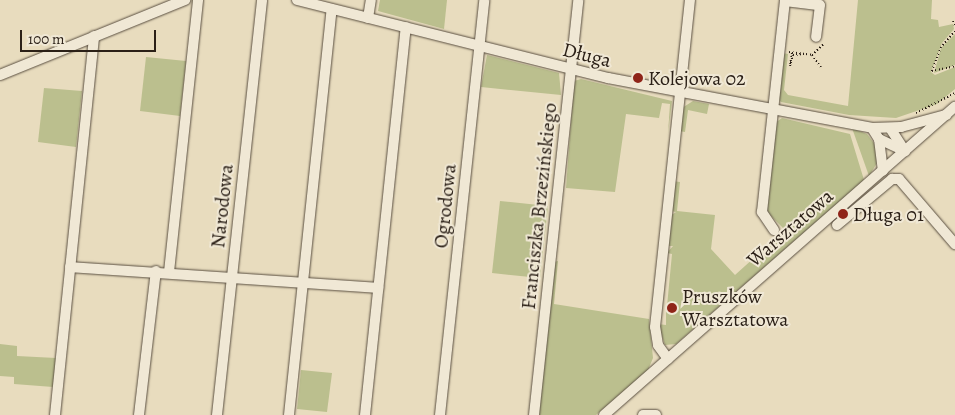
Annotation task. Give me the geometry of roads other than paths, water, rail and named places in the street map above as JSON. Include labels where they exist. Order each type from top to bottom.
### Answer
[{"type":"street","points":[[0,75],[184,0]]},
{"type":"street","points":[[169,272],[198,0]]},
{"type":"street","name":"Narodowa","points":[[217,415],[262,0]]},
{"type":"street","name":"Długa","points":[[297,0],[571,69],[680,92],[872,128],[890,128],[946,115]]},
{"type":"street","points":[[368,18],[371,0]]},
{"type":"street","name":"Ogrodowa","points":[[440,415],[484,0]]},
{"type":"street","name":"Franciszka Brzezińskiego","points":[[534,415],[578,0]]},
{"type":"street","points":[[668,359],[658,345],[655,327],[690,0]]},
{"type":"street","points":[[774,230],[762,212],[785,0],[820,2],[820,41]]},
{"type":"street","points":[[290,415],[332,9]]},
{"type":"street","points":[[365,415],[406,27]]},
{"type":"street","points":[[55,415],[94,36]]},
{"type":"street","name":"Warsztatowa","points":[[604,415],[946,115],[951,103]]},
{"type":"street","points":[[872,128],[879,139],[882,171]]},
{"type":"street","points":[[890,128],[904,151]]},
{"type":"street","points":[[879,139],[904,151]]},
{"type":"street","points":[[838,225],[892,179],[899,179],[955,244]]},
{"type":"street","points":[[70,267],[232,276],[378,288]]},
{"type":"street","points":[[140,415],[156,271]]},
{"type":"street","points":[[643,415],[656,415]]},
{"type":"place","name":"Kolejowa 02","points":[[638,78]]},
{"type":"place","name":"Długa 01","points":[[843,214]]},
{"type":"place","name":"Pruszków Warsztatowa","points":[[672,308]]}]
